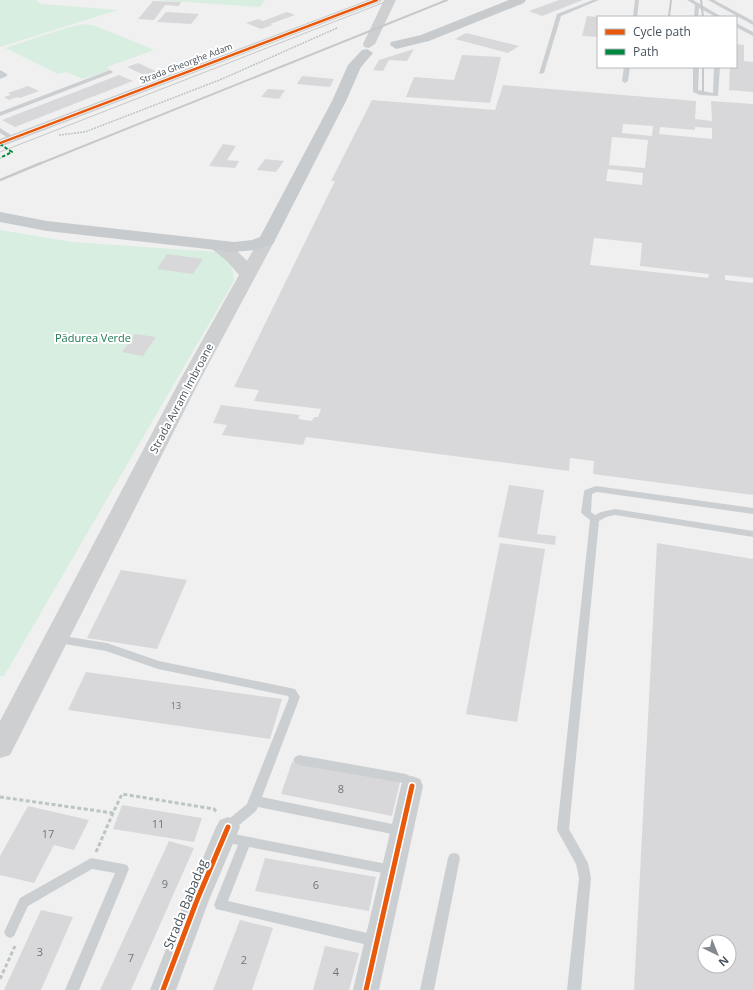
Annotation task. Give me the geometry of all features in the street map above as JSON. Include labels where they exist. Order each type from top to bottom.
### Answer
[{"type":"main road","name":"Strada Avram Imbroane","points":[[0,747],[190,380],[269,236],[339,101],[355,65],[379,46],[390,0]]},
{"type":"main road","points":[[379,46],[431,35],[519,0]]},
{"type":"main road","points":[[0,204],[28,213],[57,219],[209,234],[269,236]]},
{"type":"main road","points":[[0,217],[48,226],[234,247],[255,245],[269,236]]},
{"type":"main road","points":[[215,245],[228,253],[243,266],[248,276]]},
{"type":"street","name":"Strada Gheorghe Adam","points":[[0,143],[377,0]]},
{"type":"street","points":[[366,990],[412,786]]},
{"type":"street","name":"Strada Babadag","points":[[163,990],[233,835]]},
{"type":"lane","points":[[541,73],[558,15],[597,0]]},
{"type":"lane","points":[[635,16],[637,0]]},
{"type":"lane","points":[[689,0],[716,16]]},
{"type":"lane","points":[[710,0],[753,23]]},
{"type":"lane","points":[[696,16],[697,5]]},
{"type":"lane","points":[[737,26],[753,34]]},
{"type":"lane","points":[[625,81],[627,68]]},
{"type":"lane","points":[[696,68],[697,92],[716,95],[717,68]]},
{"type":"lane","points":[[0,72],[5,75],[0,76]]},
{"type":"lane","points":[[0,114],[110,72]]},
{"type":"lane","points":[[0,130],[12,138]]},
{"type":"lane","points":[[595,519],[586,513],[588,492],[596,489],[753,510]]},
{"type":"lane","points":[[595,519],[604,514],[615,512],[753,534]]},
{"type":"lane","points":[[574,990],[585,878],[582,863],[563,830],[595,519]]},
{"type":"lane","points":[[56,639],[107,647],[158,665],[291,692],[295,697],[255,801],[233,835],[220,905],[377,941]]},
{"type":"lane","points":[[299,760],[406,779],[412,786]]},
{"type":"lane","points":[[255,801],[402,831]]},
{"type":"lane","points":[[233,835],[393,870]]},
{"type":"lane","points":[[427,990],[454,858]]},
{"type":"lane","points":[[10,932],[24,902],[91,863],[123,869],[72,990]]},
{"type":"path","points":[[57,135],[85,132],[222,79],[336,30],[340,25]]},
{"type":"path","points":[[91,863],[122,794],[214,809],[233,835]]},
{"type":"path","points":[[0,797],[113,813]]},
{"type":"path","points":[[0,979],[15,945],[10,932]]},
{"type":"green space","points":[[0,0],[36,0],[41,4],[118,10],[0,47]]},
{"type":"green space","points":[[156,0],[265,0],[260,7]]},
{"type":"green space","points":[[85,24],[96,26],[154,50],[107,67],[110,70],[83,79],[66,72],[58,74],[5,48],[69,27]]},
{"type":"green space","name":"Pădurea Verde","points":[[0,230],[72,242],[219,252],[231,260],[234,281],[4,676],[0,676]]},
{"type":"building","points":[[559,0],[583,0],[542,16],[529,11]]},
{"type":"building","points":[[153,1],[181,2],[179,6],[165,5],[154,20],[138,19]]},
{"type":"building","points":[[166,12],[199,14],[191,24],[157,22]]},
{"type":"building","points":[[287,12],[295,15],[261,29],[246,23],[258,19],[263,21]]},
{"type":"building","points":[[587,16],[597,17],[597,37],[582,36]]},
{"type":"building","points":[[466,33],[519,46],[508,53],[455,39]]},
{"type":"building","points":[[737,44],[744,45],[744,61],[753,62],[753,92],[729,90],[730,68],[737,68]]},
{"type":"building","points":[[414,49],[407,61],[389,60],[383,71],[373,70],[379,60]]},
{"type":"building","points":[[462,55],[501,57],[490,103],[406,97],[414,77],[454,80]]},
{"type":"building","points":[[138,63],[157,72],[146,76],[127,67]]},
{"type":"building","points":[[119,75],[133,81],[15,127],[2,120]]},
{"type":"building","points":[[302,76],[334,79],[330,87],[297,84]]},
{"type":"building","points":[[503,85],[696,101],[695,119],[712,121],[711,101],[753,104],[753,278],[725,275],[725,280],[753,283],[753,495],[593,474],[594,461],[570,458],[569,471],[306,437],[303,445],[222,435],[227,425],[213,423],[221,405],[300,415],[298,419],[312,421],[314,417],[318,417],[321,409],[254,401],[259,390],[234,387],[335,181],[331,181],[372,100],[495,110]],"holes":[[[623,124],[653,126],[652,136],[622,133]],[[660,127],[695,130],[695,127],[712,128],[712,139],[659,134]],[[612,137],[648,140],[645,168],[609,165]],[[608,169],[643,173],[642,185],[606,181]],[[594,238],[642,243],[640,266],[709,274],[708,278],[590,265]]]},
{"type":"building","points":[[28,86],[39,91],[20,98],[17,97],[9,100],[4,97],[11,95],[8,93]]},
{"type":"building","points":[[268,89],[285,90],[279,99],[261,97]]},
{"type":"building","points":[[223,144],[236,146],[227,160],[239,161],[235,168],[209,166]]},
{"type":"building","points":[[265,159],[284,161],[276,172],[257,170]]},
{"type":"building","points":[[167,254],[203,259],[193,274],[157,269]]},
{"type":"building","points":[[135,334],[156,337],[143,356],[122,352]]},
{"type":"building","points":[[509,485],[544,490],[537,534],[556,536],[555,545],[498,537]]},
{"type":"building","points":[[500,543],[545,549],[517,722],[466,714]]},
{"type":"building","points":[[657,543],[753,559],[753,990],[634,990]]},
{"type":"building","points":[[121,570],[187,580],[157,649],[87,638]]},
{"type":"building","points":[[86,672],[282,699],[270,739],[68,710]]},
{"type":"building","points":[[292,762],[400,782],[392,816],[281,794]]},
{"type":"building","points":[[122,805],[202,818],[194,842],[113,829]]},
{"type":"building","points":[[28,806],[89,820],[74,850],[54,845],[34,883],[0,875],[0,856]]},
{"type":"building","points":[[169,841],[194,848],[131,990],[100,990]]},
{"type":"building","points":[[265,858],[376,877],[369,911],[255,891]]},
{"type":"building","points":[[41,910],[73,917],[41,990],[4,990]]},
{"type":"building","points":[[240,920],[273,928],[252,990],[213,990]]},
{"type":"building","points":[[325,946],[359,953],[349,990],[313,990]]},
{"type":"tram line","points":[[0,152],[390,0]]},
{"type":"railway","points":[[39,164],[447,0]]},
{"type":"railway","points":[[669,16],[671,0]]},
{"type":"railway","points":[[701,0],[703,16]]},
{"type":"railway","points":[[703,68],[703,91]]},
{"type":"railway","points":[[0,180],[41,163]]},
{"type":"marked path","points":[[0,144],[12,152],[0,158]]},
{"type":"cycle path","points":[[0,143],[377,0]]},
{"type":"cycle path","points":[[366,990],[412,786]]},
{"type":"cycle path","points":[[163,990],[197,900],[228,827]]}]
